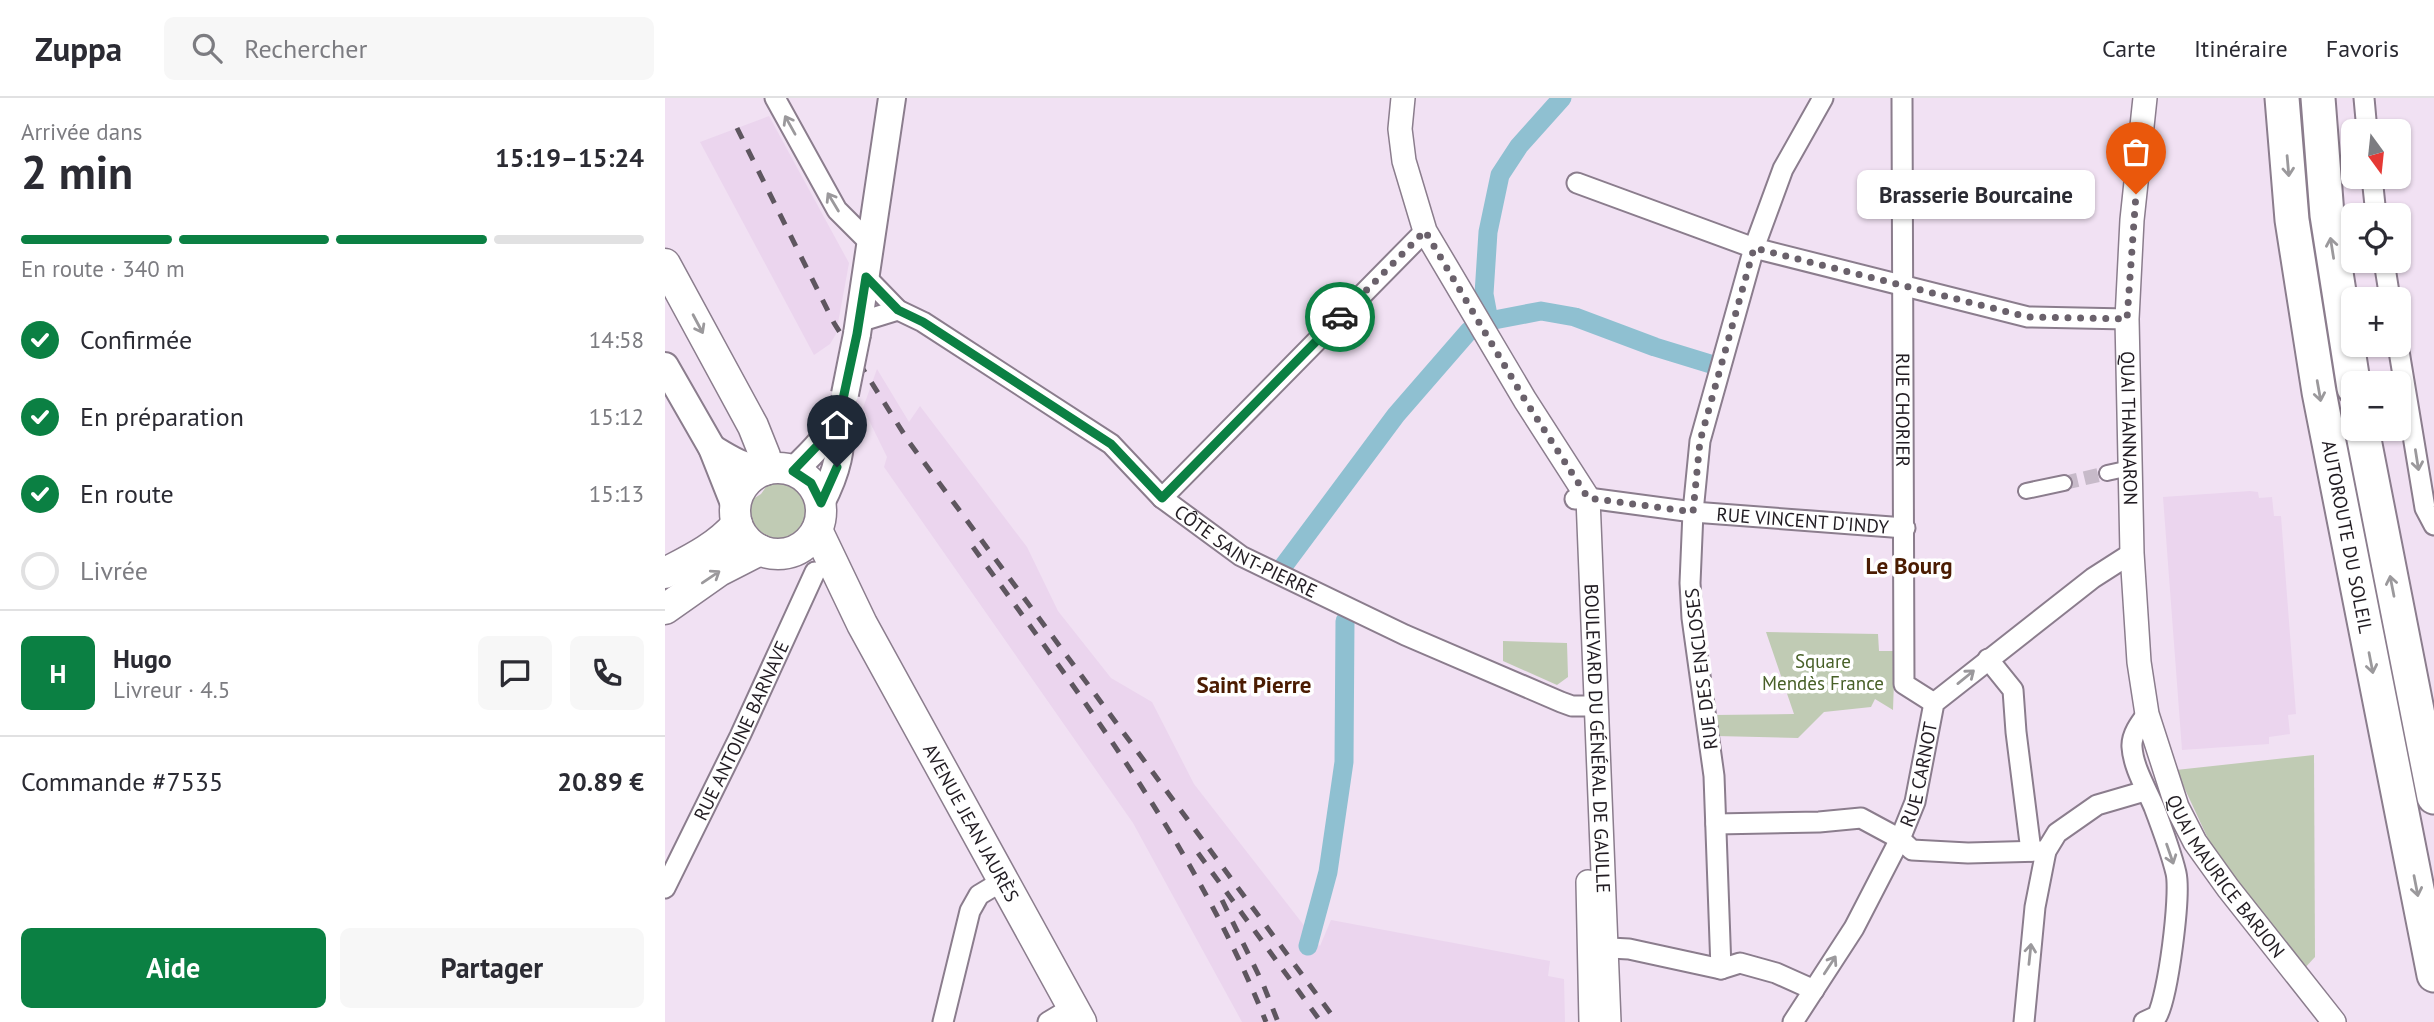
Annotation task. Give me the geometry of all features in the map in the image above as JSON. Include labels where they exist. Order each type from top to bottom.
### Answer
[{"type":"highway","name":"AUTOROUTE DU SOLEIL","points":[[2282,98],[2292,220],[2319,392],[2434,975]]},
{"type":"highway","points":[[2318,98],[2327,215],[2351,371]]},
{"type":"highway","name":"AUTOROUTE DU SOLEIL","points":[[2364,441],[2434,797]]},
{"type":"main road","points":[[665,366],[712,448],[742,535],[760,550],[770,553],[790,553],[805,545],[819,517],[837,467],[842,440],[843,404],[860,316],[892,98]]},
{"type":"main road","points":[[665,264],[757,433],[765,456],[779,470]]},
{"type":"main road","points":[[665,573],[726,537],[736,515],[739,494],[745,484],[779,470],[817,446],[843,404]]},
{"type":"main road","points":[[712,448],[737,464],[749,468],[779,470],[811,483],[819,517]]},
{"type":"main road","name":"AVENUE JEAN JAURÈS","points":[[819,517],[862,624],[1004,880],[1067,1017]]},
{"type":"main road","points":[[665,610],[719,571],[760,550]]},
{"type":"main road","name":"AVENUE JEAN JAURÈS","points":[[790,553],[815,572],[862,624]]},
{"type":"street","points":[[775,98],[837,210],[871,244]]},
{"type":"street","name":"BOULEVARD DU GÉNÉRAL DE GAULLE","points":[[1403,98],[1400,129],[1404,161],[1425,231],[1563,461],[1582,498],[1598,946],[1609,1022]]},
{"type":"street","name":"RUE DES ENCLOSES","points":[[1721,970],[1714,776],[1692,618],[1690,583],[1700,441],[1754,248],[1783,169],[1823,98]]},
{"type":"street","name":"RUE CHORIER","points":[[1902,98],[1904,684],[1934,703]]},
{"type":"street","name":"QUAI THANNARON","points":[[2145,98],[2132,220],[2119,471],[2131,553],[2139,662],[2147,714]]},
{"type":"street","points":[[2364,98],[2366,119]]},
{"type":"street","points":[[1577,183],[1754,248],[2028,317],[2127,319]]},
{"type":"street","points":[[1162,498],[1425,231]]},
{"type":"street","name":"CÔTE SAINT-PIERRE","points":[[866,277],[898,310],[923,322],[1111,444],[1162,498],[1241,556],[1405,635],[1561,702],[1572,706],[1590,706]]},
{"type":"street","points":[[860,316],[898,310]]},
{"type":"street","points":[[2400,357],[2425,508],[2434,526]]},
{"type":"street","points":[[2026,491],[2064,483]]},
{"type":"street","name":"RUE VINCENT D'INDY","points":[[1582,498],[1693,512],[1905,528]]},
{"type":"street","name":"RUE CARNOT","points":[[1793,1022],[1854,928],[1900,839],[1915,803],[1934,703],[2093,578],[2131,553]]},
{"type":"street","name":"RUE ANTOINE BARNAVE","points":[[665,888],[740,736],[815,572]]},
{"type":"street","points":[[1988,659],[2013,690],[2016,732],[2038,851],[2024,1022]]},
{"type":"street","points":[[2144,1022],[2157,1016],[2165,998],[2177,876],[2131,746],[2137,727],[2147,714]]},
{"type":"street","name":"QUAI MAURICE BARJON","points":[[2147,714],[2178,807],[2195,842],[2243,908],[2334,1022]]},
{"type":"street","points":[[1716,824],[1819,822],[1861,818],[1900,839],[1912,850],[1968,853],[2038,851],[2057,833],[2097,805],[2145,791]]},
{"type":"street","points":[[943,1022],[970,911],[979,895],[1004,880]]},
{"type":"street","points":[[1598,946],[1721,970],[1740,963],[1776,973],[1814,990]]},
{"type":"street","name":"BOULEVARD DU GÉNÉRAL DE GAULLE","points":[[1591,1022],[1598,946]]},
{"type":"shaded area","points":[[769,116],[849,263],[836,334],[830,344],[814,355],[700,142]]},
{"type":"shaded area","points":[[877,369],[909,422],[920,406],[1027,547],[1058,611],[1111,678],[1152,702],[1194,784],[1320,946],[1331,920],[1550,961],[1548,976],[1564,979],[1565,1022],[1242,1022],[1133,823],[884,467],[887,457],[863,408]]},
{"type":"shaded area","points":[[2258,492],[2259,498],[2272,497],[2274,516],[2281,516],[2296,714],[2288,715],[2290,734],[2269,737],[2269,744],[2182,750],[2163,497]]},
{"type":"green space","points":[[771,480],[790,483],[802,492],[807,504],[806,518],[799,530],[789,539],[776,541],[760,535],[749,520],[748,502],[761,494]]},
{"type":"green space","name":"Square Mendès France","points":[[1766,632],[1878,634],[1879,651],[1895,651],[1893,710],[1875,699],[1871,707],[1824,712],[1798,738],[1716,736],[1714,715],[1794,714]]},
{"type":"green space","points":[[1503,641],[1567,643],[1568,677],[1557,685],[1503,661]]},
{"type":"green space","points":[[2314,755],[2315,957],[2302,971],[2210,843],[2176,770]]},
{"type":"waterway","points":[[1489,321],[1484,294],[1488,232],[1500,175],[1519,146],[1562,98]]},
{"type":"waterway","points":[[1282,568],[1396,415],[1469,331],[1489,321],[1541,311],[1575,317],[1655,347],[1717,366]]},
{"type":"waterway","points":[[1308,946],[1328,872],[1344,762],[1345,621]]},
{"type":"tunnel","points":[[2064,483],[2107,473]]},
{"type":"railway","points":[[737,128],[834,323],[909,442],[1337,1022]]},
{"type":"railway","points":[[973,547],[1055,660],[1172,835],[1238,958],[1266,1022]]},
{"type":"railway","points":[[1198,853],[1321,1022]]},
{"type":"railway","points":[[1222,900],[1263,984],[1278,1022]]},
{"type":"way so far","points":[[1340,317],[1425,231],[1525,400],[1588,498],[1693,512],[1700,441],[1754,248],[2028,317],[2127,319],[2132,220],[2136,194]]},
{"type":"place","name":"Brasserie Bourcaine","points":[[2136,194]]},
{"type":"district","name":"Le Bourg","points":[[1909,565]]},
{"type":"district","name":"Saint Pierre","points":[[1254,684]]},
{"type":"route","points":[[837,467],[821,503],[811,483],[793,471],[817,446],[840,413],[866,277],[898,310],[923,322],[1111,444],[1162,498],[1340,317]]}]
